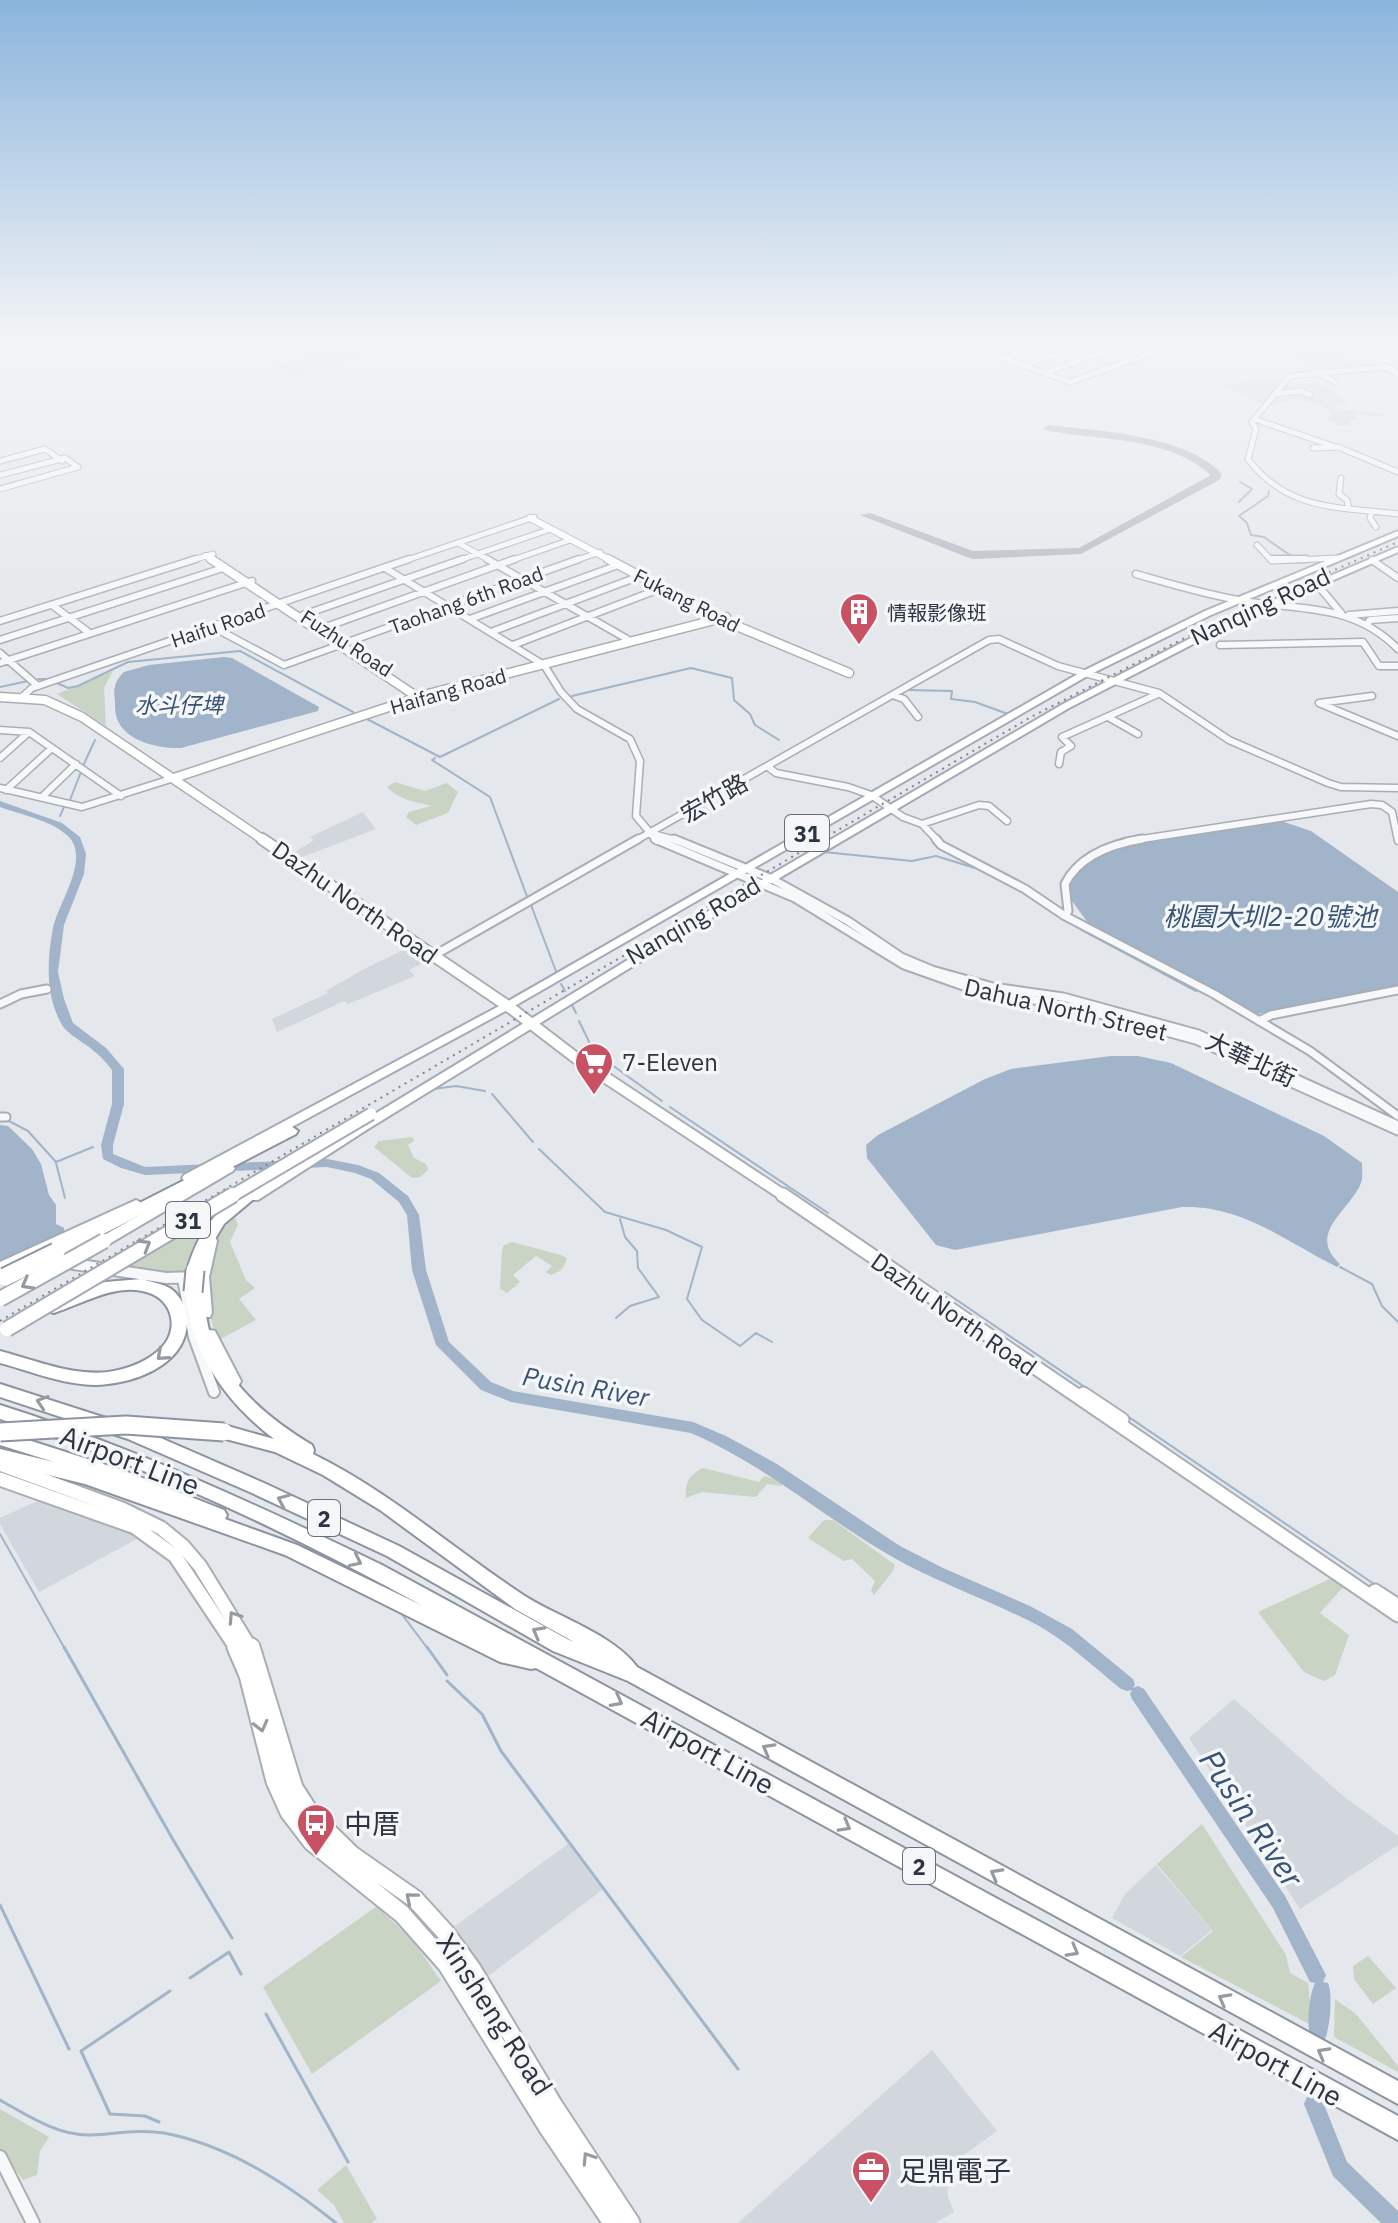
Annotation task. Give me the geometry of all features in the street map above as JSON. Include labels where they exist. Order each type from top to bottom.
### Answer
[{"type":"highway","points":[[1,1274],[291,1131]]},
{"type":"highway","points":[[291,1166],[226,1209],[199,1254],[193,1292],[201,1338],[222,1377],[260,1418],[291,1441],[370,1487],[431,1539],[524,1604],[609,1650],[635,1675]]},
{"type":"highway","points":[[0,1357],[56,1372],[112,1378],[139,1371],[174,1343],[182,1322],[179,1306],[168,1294],[146,1284],[102,1287],[4,1331]]},
{"type":"highway","name":"Airport Line","points":[[0,1390],[134,1434],[393,1551],[560,1645],[635,1675],[1398,2093]]},
{"type":"highway","name":"Airport Line","points":[[0,1412],[119,1453],[211,1491],[376,1571],[1398,2129]]},
{"type":"highway","points":[[0,1435],[126,1425],[224,1432],[298,1454],[357,1486],[402,1516]]},
{"type":"highway","points":[[0,1435],[198,1505],[507,1656],[548,1664]]},
{"type":"highway","points":[[0,1456],[86,1477],[291,1550]]},
{"type":"main road","name":"31","points":[[1,1274],[510,1007],[693,901],[757,876],[881,802],[962,744],[1090,674],[1208,613],[1398,535]]},
{"type":"main road","name":"Nanqing Road","points":[[881,802],[1190,638],[1369,557],[1398,535]]},
{"type":"main road","name":"Nanqing Road","points":[[4,1331],[291,1166],[757,876],[1090,674],[1242,600],[1398,547]]},
{"type":"main road","points":[[1352,552],[1369,557]]},
{"type":"main road","name":"31","points":[[881,802],[945,775],[1112,679],[1263,604],[1369,557]]},
{"type":"main road","points":[[1179,632],[1208,613]]},
{"type":"main road","points":[[1190,638],[1227,623]]},
{"type":"main road","points":[[962,744],[1003,726]]},
{"type":"main road","points":[[945,775],[978,752]]},
{"type":"main road","name":"31","points":[[529,1020],[721,907],[757,876]]},
{"type":"main road","name":"Nanqing Road","points":[[291,1131],[348,1102],[510,1007],[654,928],[757,876]]},
{"type":"main road","points":[[654,928],[693,901]]},
{"type":"main road","points":[[664,936],[721,907]]},
{"type":"main road","points":[[234,1381],[213,1344],[206,1323],[202,1277],[207,1250],[222,1224],[291,1166],[320,1154],[529,1020]]},
{"type":"main road","name":"31","points":[[0,1299],[291,1131]]},
{"type":"street","points":[[1252,444],[1248,459],[1275,490],[1291,498],[1398,514]]},
{"type":"street","points":[[1328,444],[1398,472]]},
{"type":"street","points":[[1313,448],[1338,447]]},
{"type":"street","points":[[0,461],[45,449],[76,467],[0,489]]},
{"type":"street","points":[[0,475],[62,458]]},
{"type":"street","points":[[1341,478],[1339,494],[1347,500],[1349,509]]},
{"type":"street","points":[[1372,511],[1370,518],[1376,527]]},
{"type":"street","name":"Fukang Road","points":[[532,518],[720,617],[848,672]]},
{"type":"street","name":"Fukang Road","points":[[532,518],[720,617]]},
{"type":"street","name":"Haifu Road","points":[[38,686],[532,518]]},
{"type":"street","points":[[303,615],[551,529]]},
{"type":"street","points":[[323,628],[570,540]]},
{"type":"street","points":[[458,543],[627,639]]},
{"type":"street","points":[[1257,545],[1272,561],[1336,558]]},
{"type":"street","points":[[1324,550],[1336,558]]},
{"type":"street","name":"Taohang 6th Road","points":[[213,627],[284,665],[596,551]]},
{"type":"street","points":[[0,621],[209,555]]},
{"type":"street","name":"Fuzhu Road","points":[[209,555],[223,568],[247,580]]},
{"type":"street","name":"Fuzhu Road","points":[[209,555],[419,694]]},
{"type":"street","points":[[1369,557],[1398,578]]},
{"type":"street","points":[[470,619],[618,565]]},
{"type":"street","points":[[0,640],[223,568]]},
{"type":"street","points":[[385,568],[542,664],[559,691],[581,712],[633,743],[640,764],[636,816],[652,834],[666,836],[757,876]]},
{"type":"street","points":[[1136,574],[1242,600],[1345,614],[1382,631],[1397,647]]},
{"type":"street","points":[[491,632],[640,576]]},
{"type":"street","points":[[3,659],[247,580]]},
{"type":"street","points":[[3,659],[247,580]]},
{"type":"street","points":[[1316,583],[1345,614]]},
{"type":"street","points":[[513,645],[662,588]]},
{"type":"street","name":"Fuzhu Road","points":[[282,603],[343,643]]},
{"type":"street","points":[[52,605],[87,631]]},
{"type":"street","points":[[1345,614],[1398,611]]},
{"type":"street","name":"Haifang Road","points":[[542,664],[627,639],[720,617]]},
{"type":"street","name":"Haifang Road","points":[[3,789],[82,807],[419,694],[720,617]]},
{"type":"street","points":[[1368,623],[1370,620],[1398,618]]},
{"type":"street","name":"宏竹路","points":[[433,956],[993,639],[1058,666],[1090,674]]},
{"type":"street","points":[[1220,645],[1363,642],[1379,666],[1398,666]]},
{"type":"street","points":[[3,659],[38,686],[26,697]]},
{"type":"street","points":[[1090,674],[1172,699],[1214,732],[1272,762],[1341,787],[1398,788]]},
{"type":"street","points":[[1059,764],[1061,752],[1071,746],[1061,738],[1159,693]]},
{"type":"street","points":[[895,696],[904,699],[918,717]]},
{"type":"street","points":[[1372,696],[1319,703],[1398,736]]},
{"type":"street","name":"Dazhu North Road","points":[[0,697],[26,697],[73,711],[1398,1615]]},
{"type":"street","points":[[1108,717],[1138,734]]},
{"type":"street","points":[[0,730],[29,732],[121,796]]},
{"type":"street","points":[[0,758],[29,732]]},
{"type":"street","points":[[3,789],[52,748]]},
{"type":"street","points":[[43,796],[76,764]]},
{"type":"street","points":[[768,767],[776,773],[848,787],[922,824],[941,845],[1025,889],[1065,916],[1310,1051],[1398,1116]]},
{"type":"street","points":[[1065,916],[1068,911],[1062,895],[1068,874],[1088,859],[1125,842],[1371,804],[1382,805],[1392,812],[1398,842]]},
{"type":"street","points":[[922,824],[979,805],[989,806],[1007,821]]},
{"type":"street","name":"Dahua North Street","points":[[757,876],[848,921],[911,962],[958,979]]},
{"type":"street","name":"Dahua North Street","points":[[757,876],[890,958],[925,974],[969,988],[1077,1008],[1196,1040],[1346,1110],[1398,1128]]},
{"type":"street","name":"大華北街","points":[[958,979],[1063,997],[1198,1034],[1398,1128]]},
{"type":"street","points":[[0,1004],[21,994],[47,989]]},
{"type":"street","points":[[1259,1021],[1271,1015],[1398,990]]},
{"type":"street","name":"Dazhu North Road","points":[[529,1020],[1398,1606]]},
{"type":"street","points":[[38,1257],[183,1279],[202,1277]]},
{"type":"street","points":[[183,1279],[194,1343],[214,1392]]},
{"type":"street","name":"Xinsheng Road","points":[[0,1464],[122,1509],[161,1528],[183,1546],[200,1566],[249,1642],[294,1788],[312,1816],[352,1855],[415,1899],[445,1932],[472,1969],[554,2106],[631,2223]]},
{"type":"street","name":"Xinsheng Road","points":[[0,1479],[135,1527],[175,1556],[236,1647],[248,1675],[275,1781],[289,1812],[312,1842],[402,1914],[447,1965],[548,2128],[612,2223]]},
{"type":"street","points":[[0,2157],[33,2223]]},
{"type":"shaded area","points":[[363,812],[376,829],[302,857],[295,852],[314,840],[310,837]]},
{"type":"shaded area","points":[[408,948],[427,961],[409,970],[415,976],[348,1004],[344,1001],[277,1032],[272,1019],[328,993],[326,991],[366,968]]},
{"type":"shaded area","points":[[40,1500],[131,1534],[137,1539],[39,1592],[0,1524],[0,1518]]},
{"type":"shaded area","points":[[1234,1699],[1342,1795],[1398,1836],[1398,1845],[1300,1909],[1189,1738]]},
{"type":"shaded area","points":[[568,1844],[602,1890],[483,1980],[448,1931]]},
{"type":"shaded area","points":[[1156,1865],[1212,1930],[1180,1956],[1112,1918],[1125,1894]]},
{"type":"shaded area","points":[[932,2050],[997,2131],[947,2167],[948,2197],[954,2212],[935,2223],[738,2223]]},
{"type":"green space","points":[[113,671],[104,688],[106,726],[57,694]]},
{"type":"green space","points":[[395,782],[425,791],[447,783],[458,792],[448,813],[416,825],[406,817],[409,812],[431,806],[397,795],[387,787]]},
{"type":"green space","points":[[412,1137],[414,1141],[408,1145],[414,1158],[426,1164],[428,1170],[420,1177],[412,1178],[374,1147],[379,1141]]},
{"type":"green space","points":[[217,1211],[194,1249],[188,1275],[124,1268]]},
{"type":"green space","points":[[235,1218],[238,1225],[230,1242],[246,1280],[255,1288],[239,1299],[256,1320],[217,1341],[210,1311],[208,1275],[216,1242],[224,1228]]},
{"type":"green space","points":[[512,1242],[561,1255],[567,1258],[565,1265],[550,1275],[546,1272],[552,1266],[536,1256],[513,1275],[520,1282],[507,1293],[500,1289],[502,1250],[504,1245]]},
{"type":"green space","points":[[703,1468],[759,1482],[764,1476],[781,1481],[782,1486],[767,1484],[756,1497],[702,1492],[686,1498],[689,1480]]},
{"type":"green space","points":[[824,1520],[833,1520],[895,1565],[874,1595],[871,1590],[875,1581],[852,1559],[844,1561],[808,1538]]},
{"type":"green space","points":[[1334,1577],[1345,1585],[1320,1613],[1349,1635],[1335,1675],[1324,1681],[1304,1672],[1258,1612]]},
{"type":"green space","points":[[1202,1824],[1286,1955],[1290,1973],[1308,1983],[1313,2026],[1181,1957],[1213,1931],[1157,1864]]},
{"type":"green space","points":[[377,1906],[413,1941],[441,1981],[312,2074],[263,1987]]},
{"type":"green space","points":[[1368,1956],[1396,1988],[1373,2004],[1354,1979],[1353,1966]]},
{"type":"green space","points":[[1335,1999],[1356,2014],[1398,2066],[1398,2072],[1334,2037]]},
{"type":"green space","points":[[0,2109],[49,2137],[40,2151],[37,2175],[23,2180],[0,2149]]},
{"type":"green space","points":[[346,2165],[377,2219],[371,2223],[344,2223],[334,2205],[317,2190]]},
{"type":"water","name":"水斗仔埤","points":[[232,658],[319,707],[318,711],[181,748],[145,743],[122,728],[116,716],[114,692],[124,672],[149,665]]},
{"type":"water","name":"桃園大圳2-20號池","points":[[1281,821],[1311,831],[1398,892],[1398,988],[1257,1014],[1088,923],[1067,894],[1072,877],[1087,864],[1110,852],[1201,830]]},
{"type":"water","points":[[1111,1056],[1138,1056],[1171,1063],[1324,1136],[1362,1163],[1361,1183],[1329,1232],[1327,1242],[1340,1264],[1337,1267],[1244,1218],[1204,1208],[1182,1207],[955,1250],[936,1245],[867,1158],[866,1145],[878,1135],[985,1079],[1011,1069]]},
{"type":"water","points":[[0,1125],[8,1126],[32,1149],[41,1164],[49,1195],[56,1205],[56,1224],[64,1228],[64,1233],[0,1264]]},
{"type":"waterway","points":[[1239,502],[1252,489],[1240,482]]},
{"type":"waterway","points":[[1269,491],[1268,496],[1239,516],[1247,523],[1251,535],[1264,537],[1291,556]]},
{"type":"waterway","points":[[57,683],[68,688],[78,686],[128,662],[240,651],[353,712]]},
{"type":"waterway","points":[[572,696],[691,668],[732,678],[734,700],[750,714],[755,725],[779,740]]},
{"type":"waterway","points":[[38,679],[49,679]]},
{"type":"waterway","points":[[0,687],[28,681]]},
{"type":"waterway","points":[[908,690],[952,691],[951,699],[975,702],[1008,714]]},
{"type":"waterway","points":[[367,719],[440,757],[559,699]]},
{"type":"waterway","points":[[83,766],[95,740]]},
{"type":"waterway","points":[[435,758],[432,760],[490,797],[528,899]]},
{"type":"waterway","points":[[70,800],[81,772]]},
{"type":"waterway","points":[[804,781],[829,786]]},
{"type":"waterway","name":"Pusin River","points":[[0,804],[59,825],[75,837],[81,854],[79,874],[59,925],[53,972],[58,999],[68,1025],[102,1051],[118,1069],[118,1104],[107,1156],[145,1171],[327,1163],[375,1176],[404,1199],[413,1215],[419,1270],[443,1345],[486,1386],[511,1396],[693,1428],[720,1440],[772,1469],[895,1551],[1046,1622],[1082,1646],[1127,1684]]},
{"type":"waterway","points":[[60,816],[64,807]]},
{"type":"waterway","points":[[928,835],[936,845]]},
{"type":"waterway","points":[[824,852],[912,861],[936,856],[975,868]]},
{"type":"waterway","points":[[531,905],[557,974]]},
{"type":"waterway","points":[[1046,907],[1080,929],[1196,991]]},
{"type":"waterway","points":[[561,984],[565,991]]},
{"type":"waterway","points":[[571,1003],[576,1013]]},
{"type":"waterway","points":[[579,1021],[594,1052],[662,1101]]},
{"type":"waterway","points":[[433,1089],[456,1086],[485,1091]]},
{"type":"waterway","points":[[492,1094],[533,1142]]},
{"type":"waterway","points":[[670,1107],[828,1213]]},
{"type":"waterway","points":[[7,1120],[28,1131],[56,1162],[93,1147]]},
{"type":"waterway","points":[[539,1149],[605,1212],[666,1230],[702,1247],[687,1299],[702,1320],[740,1346],[756,1333],[772,1342]]},
{"type":"waterway","points":[[56,1163],[65,1198]]},
{"type":"waterway","points":[[616,1318],[630,1306],[659,1297],[638,1268],[637,1251],[625,1237],[620,1219]]},
{"type":"waterway","points":[[1340,1267],[1372,1284],[1382,1306],[1398,1322]]},
{"type":"waterway","points":[[945,1292],[1377,1586]]},
{"type":"waterway","points":[[0,1534],[65,1649]]},
{"type":"waterway","points":[[401,1613],[428,1649]]},
{"type":"waterway","points":[[64,1647],[232,1938]]},
{"type":"waterway","points":[[427,1647],[447,1675]]},
{"type":"waterway","points":[[447,1681],[482,1714],[501,1751],[738,2069]]},
{"type":"waterway","name":"Pusin River","points":[[1138,1694],[1279,1902],[1317,1975]]},
{"type":"waterway","points":[[0,1905],[69,2049]]},
{"type":"waterway","points":[[190,1978],[229,1952],[241,1974]]},
{"type":"waterway","points":[[1318,2032],[1321,1990]]},
{"type":"waterway","points":[[159,2122],[145,2116],[110,2114],[81,2051],[170,1991]]},
{"type":"waterway","points":[[266,2014],[348,2162]]},
{"type":"waterway","points":[[0,2100],[43,2124],[67,2132],[91,2135],[154,2132],[211,2146],[276,2180],[336,2223]]},
{"type":"waterway","name":"Pusin River","points":[[1314,2104],[1340,2169],[1396,2223]]},
{"type":"taxiway","points":[[866,515],[972,555],[1081,551],[1215,478],[1217,474],[1205,463],[1187,454],[1150,444]]},
{"type":"railway","points":[[0,1321],[1031,717],[1212,624],[1398,542]]},
{"type":"place","name":"情報影像班","points":[[859,646]]},
{"type":"place","name":"7-Eleven","points":[[594,1096]]},
{"type":"place","name":"中厝","points":[[316,1857]]},
{"type":"place","name":"足鼎電子","points":[[871,2204]]}]
